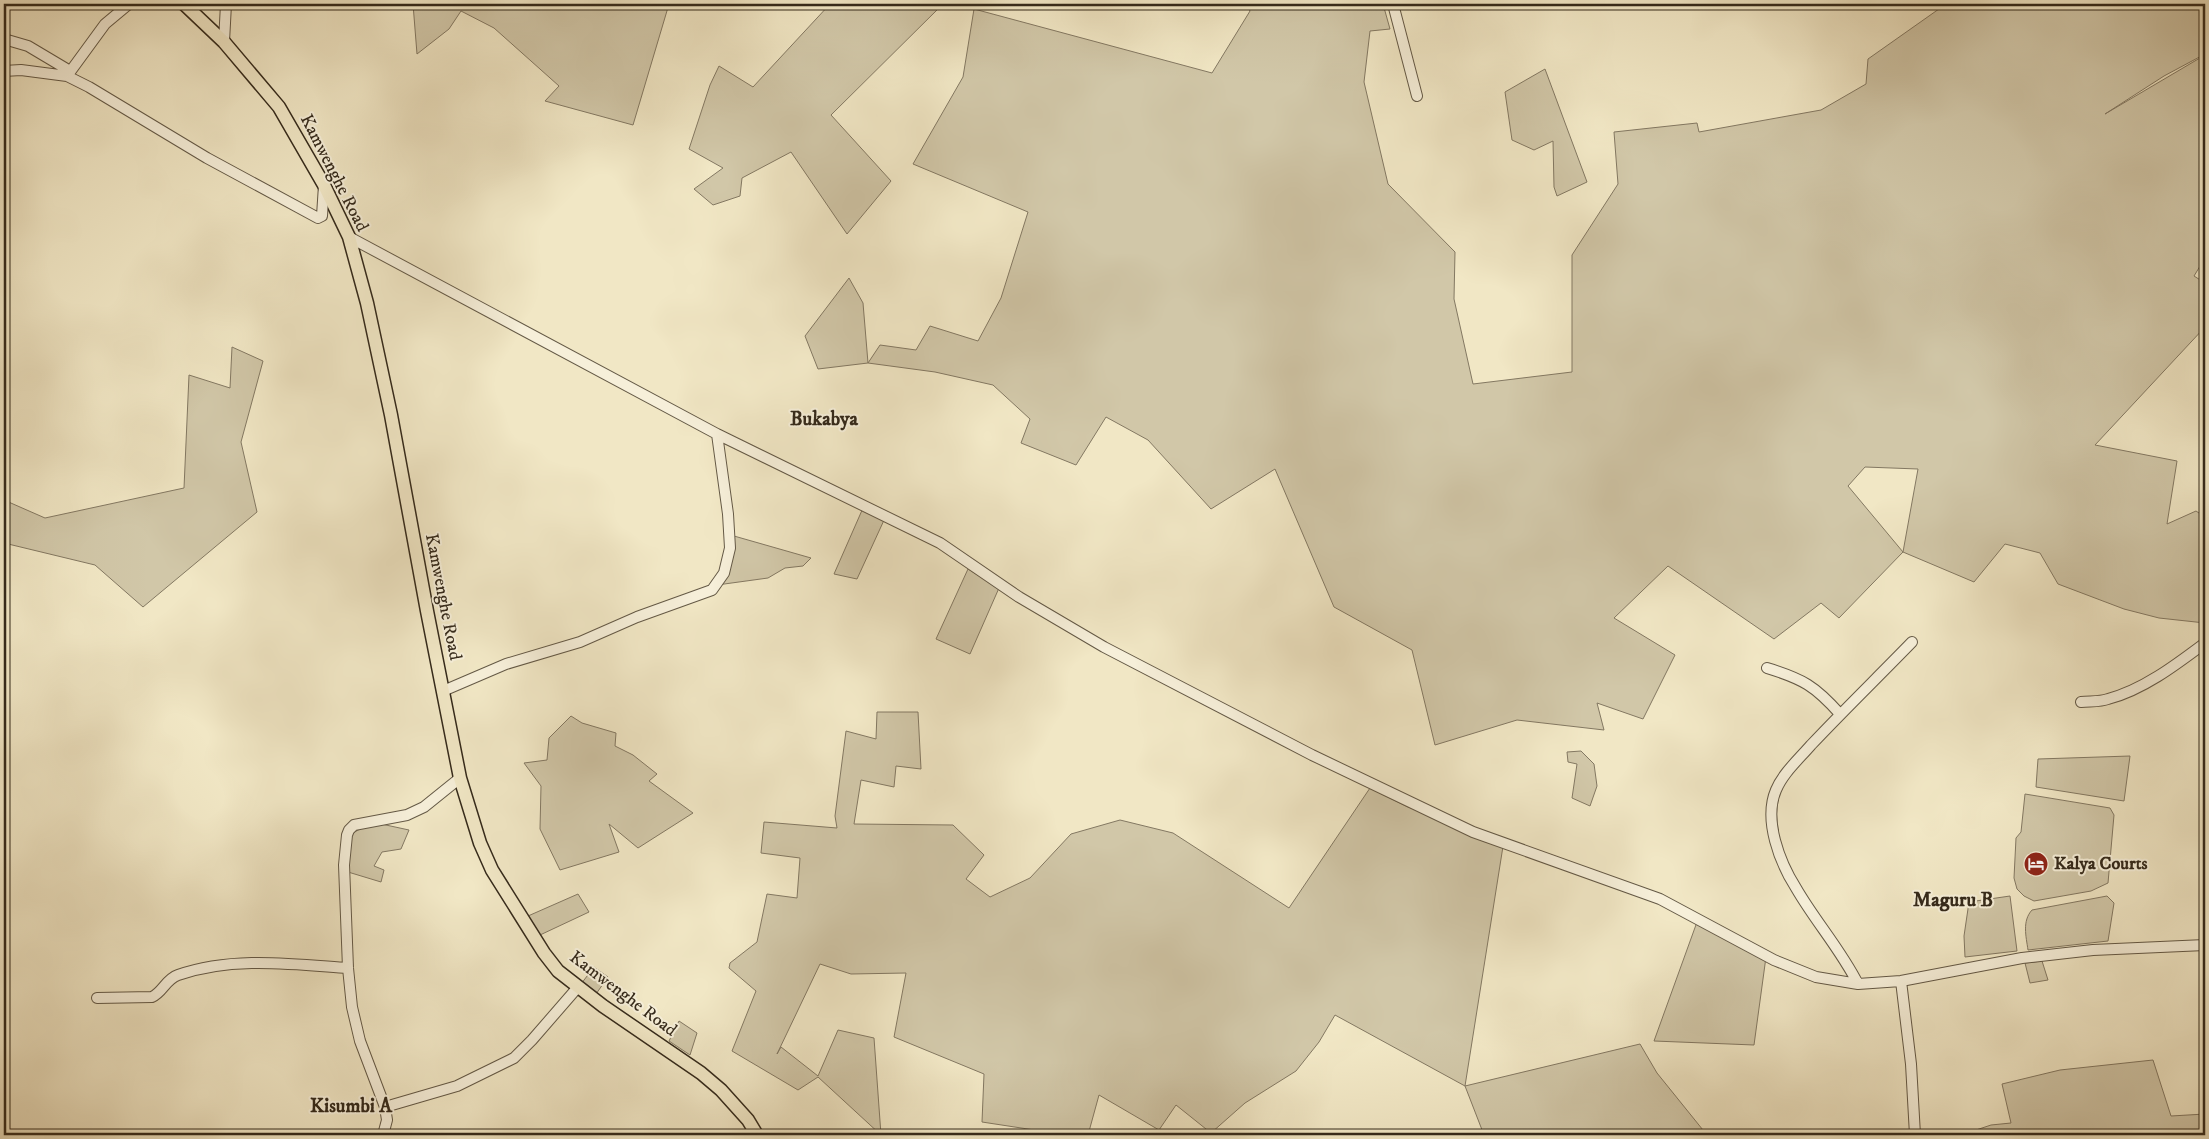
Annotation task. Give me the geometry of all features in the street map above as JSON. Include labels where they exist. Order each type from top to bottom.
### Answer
[{"type":"main road","name":"Kamwenghe Road","points":[[184,4],[224,42],[279,107],[324,185],[349,237],[367,303],[391,415],[460,778],[480,843],[500,884],[544,953],[558,971],[602,1006],[701,1073],[737,1108],[757,1135]]},
{"type":"street","points":[[69,74],[105,24],[129,4]]},
{"type":"street","points":[[224,42],[226,4]]},
{"type":"street","points":[[1394,4],[1417,96]]},
{"type":"street","points":[[4,39],[28,46],[89,87],[207,158],[318,218],[322,216],[324,185]]},
{"type":"street","points":[[4,71],[21,70],[69,74]]},
{"type":"street","points":[[349,237],[718,434],[940,544],[1019,596],[1104,647],[1423,809],[1508,846],[1660,899],[1783,964],[1816,977],[1858,984],[1901,981],[2022,958],[2093,950],[2205,945]]},
{"type":"street","points":[[443,691],[506,664],[580,642],[637,617],[712,590],[724,573],[730,548],[728,514],[718,434]]},
{"type":"street","points":[[1858,984],[1795,888],[1777,845],[1772,806],[1776,790],[1787,772],[1840,714],[1912,642]]},
{"type":"street","points":[[2081,702],[2108,700],[2147,682],[2176,665],[2205,643]]},
{"type":"street","points":[[1767,668],[1810,684],[1824,695],[1840,714]]},
{"type":"street","points":[[383,1135],[388,1120],[385,1107],[360,1041],[352,1007],[348,968],[344,865],[348,830],[354,825],[407,815],[424,807],[460,778]]},
{"type":"street","points":[[97,998],[152,997],[160,993],[169,980],[176,975],[215,966],[256,963],[348,968]]},
{"type":"street","points":[[1901,981],[1911,1068],[1915,1135]]},
{"type":"street","points":[[385,1107],[457,1086],[514,1058],[578,987]]},
{"type":"shaded area","points":[[392,4],[413,4],[392,6]]},
{"type":"shaded area","points":[[413,4],[669,4],[633,125],[545,101],[559,86],[494,28],[461,11],[449,29],[417,54]]},
{"type":"shaded area","points":[[830,4],[942,5],[831,115],[891,181],[847,234],[791,152],[742,178],[740,196],[713,205],[694,189],[723,168],[689,149],[710,85],[719,66],[753,87]]},
{"type":"shaded area","points":[[1247,4],[1383,4],[1390,29],[1370,31],[1364,82],[1388,184],[1455,252],[1454,299],[1473,384],[1572,372],[1572,255],[1618,184],[1614,132],[1697,123],[1699,132],[1821,110],[1866,84],[1868,59],[1946,4],[2205,4],[2205,54],[2164,76],[2105,114],[2205,55],[2205,258],[2194,276],[2205,283],[2205,327],[2095,445],[2177,461],[2167,524],[2196,511],[2205,517],[2205,623],[2159,618],[2124,609],[2058,584],[2040,553],[2005,544],[1974,582],[1903,552],[1839,618],[1821,603],[1774,639],[1668,566],[1614,618],[1675,655],[1643,719],[1597,703],[1604,730],[1517,720],[1435,745],[1412,650],[1334,607],[1275,469],[1211,509],[1148,440],[1106,417],[1076,465],[1021,443],[1030,419],[993,385],[935,372],[868,363],[880,345],[916,350],[930,326],[978,341],[1001,298],[1028,212],[913,164],[963,77],[974,9],[1212,73],[1250,11]],"holes":[[[1865,467],[1918,469],[1903,552],[1848,486]]]},
{"type":"shaded area","points":[[1545,69],[1587,182],[1557,196],[1554,187],[1553,141],[1534,150],[1512,140],[1505,92]]},
{"type":"shaded area","points":[[849,278],[863,303],[868,363],[818,369],[805,336]]},
{"type":"shaded area","points":[[232,347],[263,361],[241,442],[257,512],[143,607],[95,565],[4,543],[4,500],[45,518],[184,488],[189,375],[230,388]]},
{"type":"shaded area","points":[[863,508],[885,518],[857,579],[834,574]]},
{"type":"shaded area","points":[[734,536],[811,558],[803,566],[785,568],[768,578],[717,585]]},
{"type":"shaded area","points":[[968,569],[999,588],[970,654],[936,639]]},
{"type":"shaded area","points":[[877,712],[918,712],[921,769],[896,766],[894,787],[861,780],[854,824],[953,825],[984,855],[966,879],[990,897],[1030,878],[1071,834],[1120,820],[1173,833],[1289,908],[1370,788],[1408,807],[1504,840],[1465,1086],[1335,1015],[1319,1042],[1296,1071],[1245,1103],[1211,1133],[1176,1105],[1159,1130],[1099,1095],[1088,1135],[1067,1135],[982,1122],[984,1074],[894,1037],[906,973],[851,974],[820,964],[777,1054],[781,1047],[818,1076],[838,1030],[874,1038],[881,1135],[818,1077],[798,1090],[732,1051],[756,991],[729,968],[730,963],[757,942],[767,894],[797,898],[800,858],[761,853],[764,822],[837,828],[835,816],[846,731],[876,739]]},
{"type":"shaded area","points":[[571,716],[582,723],[616,733],[615,746],[633,755],[657,774],[649,781],[693,813],[638,848],[609,824],[619,852],[560,870],[540,829],[541,786],[524,763],[547,760],[549,738]]},
{"type":"shaded area","points":[[1581,751],[1594,764],[1597,786],[1590,806],[1572,798],[1577,764],[1568,762],[1567,752]]},
{"type":"shaded area","points":[[2130,756],[2124,801],[2036,787],[2038,759]]},
{"type":"shaded area","points":[[2025,794],[2110,808],[2114,815],[2108,883],[2091,891],[2034,901],[2024,896],[2017,889],[2014,878],[2016,838],[2021,832]]},
{"type":"shaded area","points":[[372,822],[409,830],[401,849],[382,852],[374,866],[384,870],[381,882],[348,872],[346,837]]},
{"type":"shaded area","points":[[578,894],[589,912],[540,935],[528,916]]},
{"type":"shaded area","points":[[2010,896],[2017,951],[1965,957],[1964,936],[1969,902]]},
{"type":"shaded area","points":[[2107,896],[2114,903],[2108,941],[2028,950],[2026,924],[2032,910]]},
{"type":"shaded area","points":[[1697,922],[1766,957],[1754,1045],[1654,1041]]},
{"type":"shaded area","points":[[2042,961],[2048,980],[2030,983],[2025,963]]},
{"type":"shaded area","points":[[594,967],[608,977],[596,994],[581,984]]},
{"type":"shaded area","points":[[679,1021],[697,1033],[690,1055],[669,1041]]},
{"type":"shaded area","points":[[1640,1044],[1657,1073],[1707,1135],[1484,1135],[1465,1086]]},
{"type":"shaded area","points":[[2153,1060],[2171,1116],[2205,1114],[2205,1135],[1961,1135],[1991,1125],[2011,1123],[2002,1084],[2060,1070]]},
{"type":"place","name":"Kalya Courts","points":[[2036,864]]},
{"type":"district","name":"Bukabya","points":[[824,419]]},
{"type":"district","name":"Maguru B","points":[[1953,900]]},
{"type":"district","name":"Kisumbi A","points":[[351,1106]]}]
